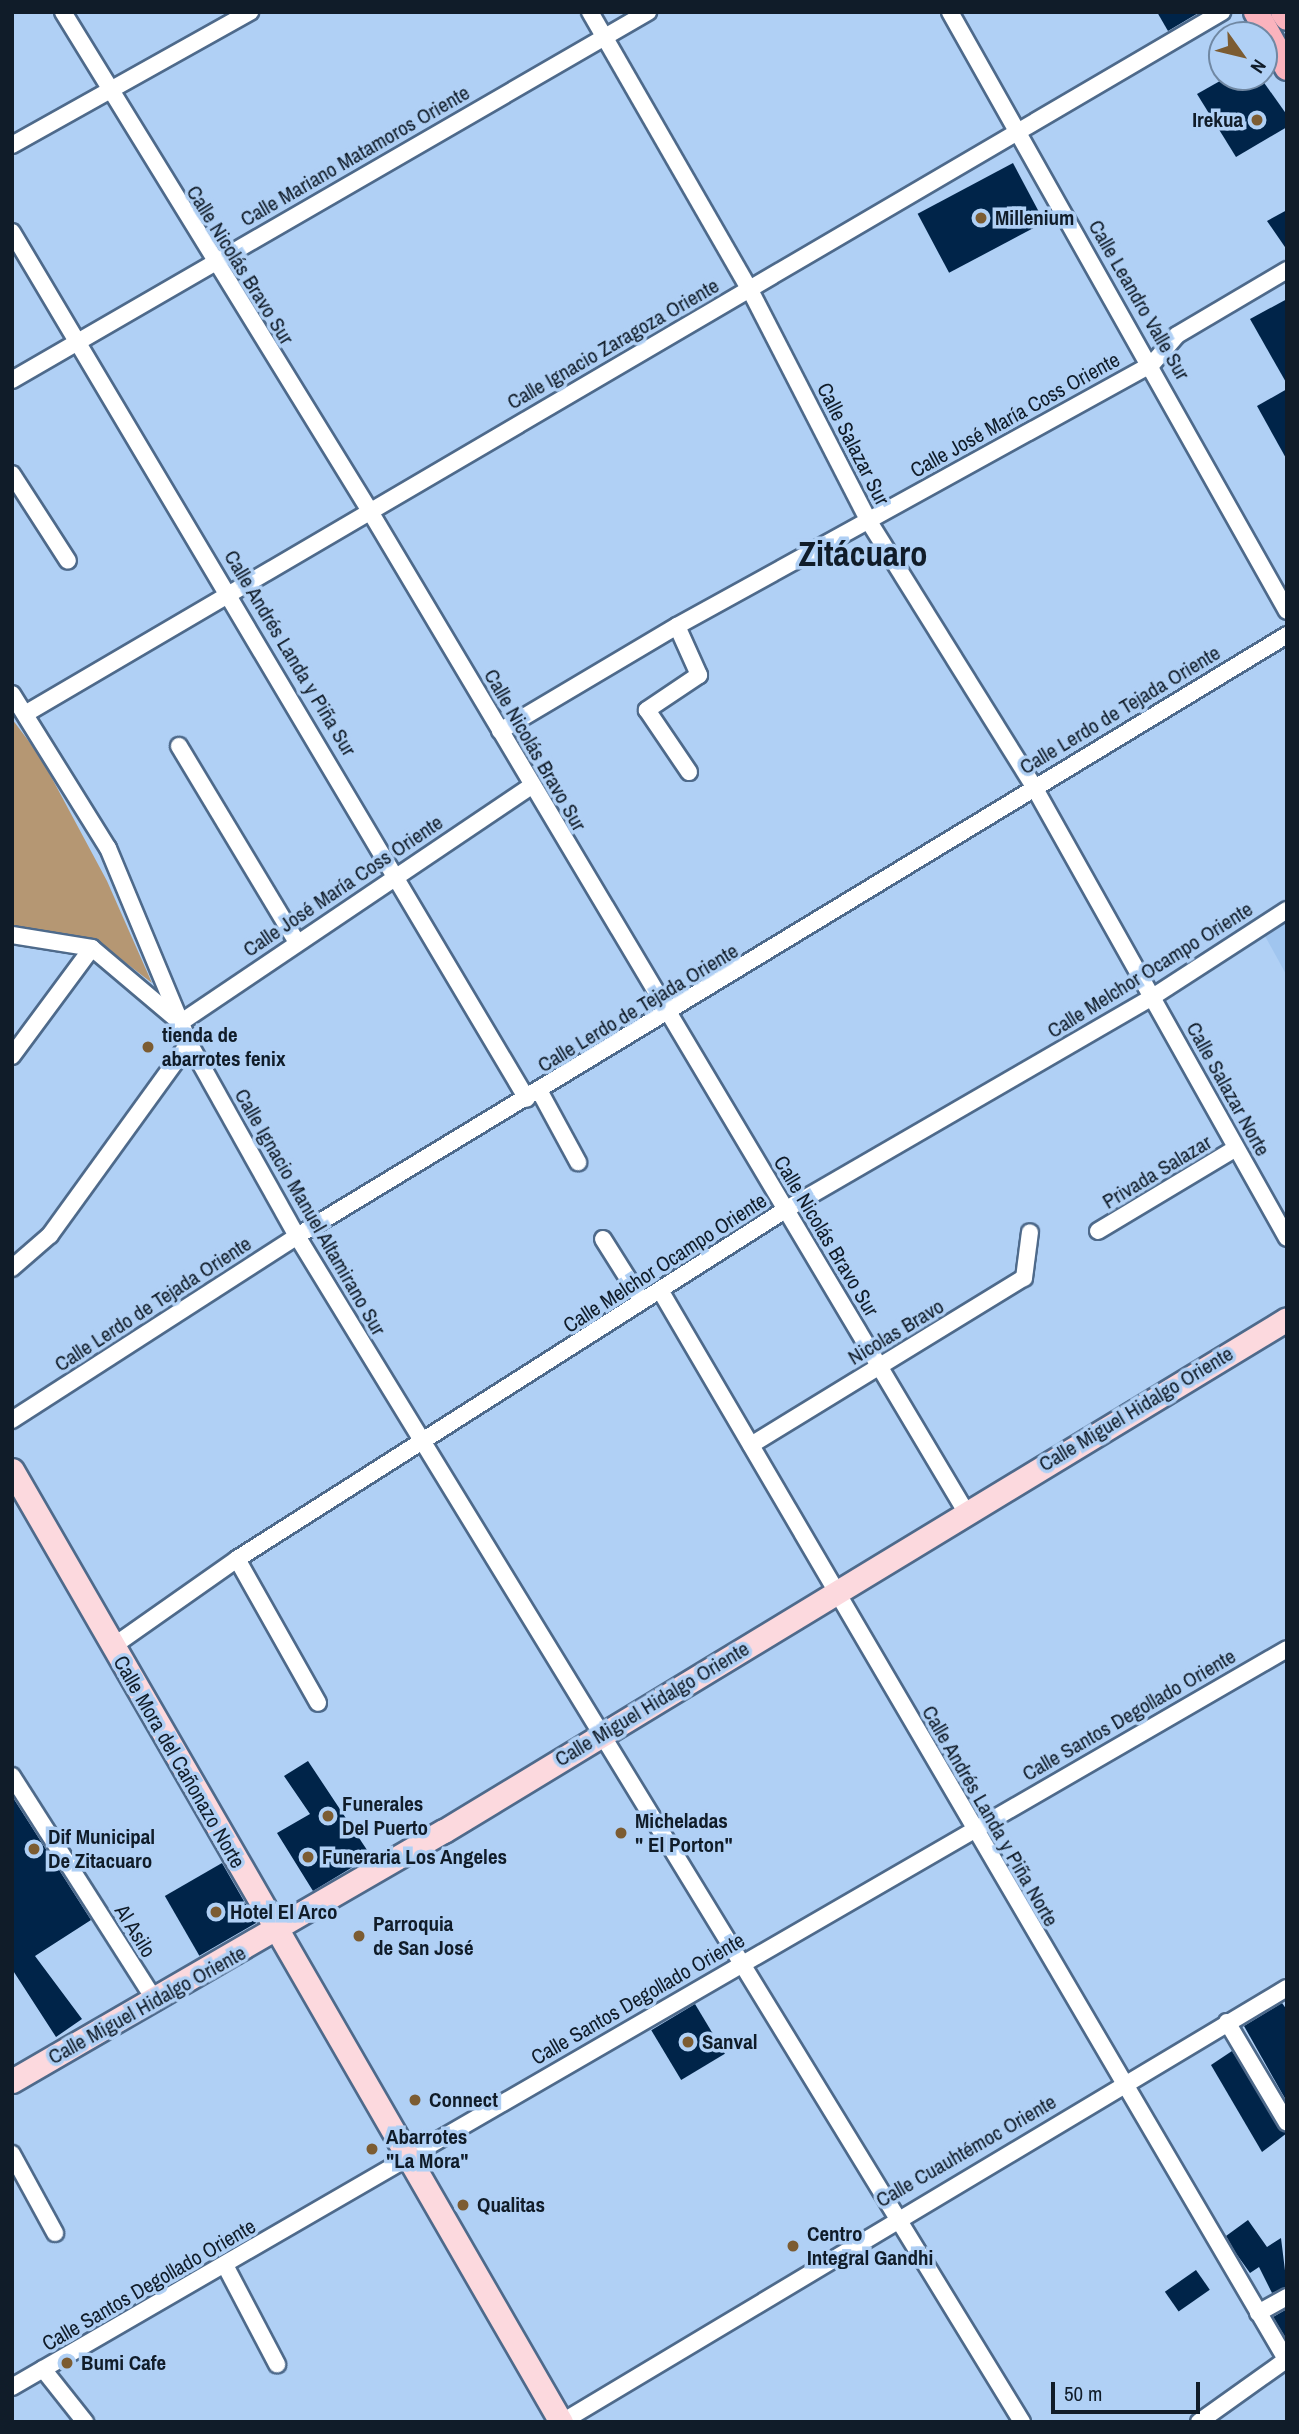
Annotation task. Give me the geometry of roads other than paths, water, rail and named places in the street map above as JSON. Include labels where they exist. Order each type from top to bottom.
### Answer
[{"type":"main road","points":[[1256,12],[1287,68]]},
{"type":"main road","points":[[1283,12],[1287,18]]},
{"type":"street","name":"Calle Nicolás Bravo Sur","points":[[63,12],[106,89],[368,508],[531,786],[966,1512]]},
{"type":"street","points":[[12,145],[106,89],[250,12]]},
{"type":"street","name":"Calle Salazar Sur","points":[[590,12],[750,290],[868,520],[1034,787],[1154,996]]},
{"type":"street","name":"Calle Mariano Matamoros Oriente","points":[[12,380],[648,12]]},
{"type":"street","name":"Calle Leandro Valle Sur","points":[[950,12],[1152,363],[1287,611]]},
{"type":"street","name":"Calle Ignacio Zaragoza Oriente","points":[[25,714],[368,508],[750,290],[1222,12]]},
{"type":"street","name":"Calle Andrés Landa y Piña Sur","points":[[12,232],[81,341],[397,875],[533,1095],[578,1161]]},
{"type":"street","name":"Calle José María Coss Oriente","points":[[500,731],[677,626],[1152,363],[1177,335],[1287,270]]},
{"type":"street","points":[[12,474],[68,561]]},
{"type":"street","points":[[677,626],[699,675],[647,710],[689,772]]},
{"type":"street","name":"Calle Lerdo de Tejada Oriente","points":[[12,1420],[297,1237],[669,1014],[1034,787],[1287,635]]},
{"type":"street","name":"Calle Ignacio Manuel Altamirano Sur","points":[[12,694],[108,848],[180,1023],[297,1237],[422,1446],[1022,2422]]},
{"type":"street","points":[[179,746],[297,942]]},
{"type":"street","name":"Calle José María Coss Oriente","points":[[180,1023],[531,786]]},
{"type":"street","name":"Calle Melchor Ocampo Oriente","points":[[112,1647],[237,1559],[422,1446],[785,1210],[1154,996],[1287,910]]},
{"type":"street","points":[[12,935],[92,948],[180,1023]]},
{"type":"street","points":[[12,1056],[92,948]]},
{"type":"street","name":"Calle Salazar Norte","points":[[1154,996],[1287,1238]]},
{"type":"street","points":[[12,1268],[50,1235],[190,1043]]},
{"type":"street","name":"Privada Salazar","points":[[1098,1231],[1236,1149]]},
{"type":"street","name":"Nicolas Bravo","points":[[751,1445],[1024,1278],[1030,1232]]},
{"type":"street","points":[[603,1239],[642,1301]]},
{"type":"street","name":"Calle Andrés Landa y Piña Norte","points":[[660,1290],[837,1591],[1121,2085],[1287,2360]]},
{"type":"street","name":"Calle Miguel Hidalgo Oriente","points":[[12,2081],[156,2002],[276,1931],[1287,1320]]},
{"type":"street","name":"Calle Mora del Cañonazo Norte","points":[[12,1470],[276,1931],[411,2155],[562,2422]]},
{"type":"street","points":[[237,1559],[318,1703]]},
{"type":"street","name":"Calle Santos Degollado Oriente","points":[[12,2387],[226,2267],[411,2155],[1287,1649]]},
{"type":"street","name":"Al Asilo","points":[[12,1776],[156,2002]]},
{"type":"street","name":"Calle Cuauhtémoc Oriente","points":[[562,2422],[897,2216],[1287,1988]]},
{"type":"street","points":[[1227,2022],[1287,2123]]},
{"type":"street","points":[[12,2154],[55,2233]]},
{"type":"street","points":[[226,2267],[277,2364]]},
{"type":"street","points":[[1258,2313],[1287,2297]]},
{"type":"street","points":[[1199,2422],[1287,2360]]},
{"type":"street","points":[[43,2369],[85,2422]]},
{"type":"place","name":"Irekua","points":[[1257,120]]},
{"type":"place","name":"Millenium","points":[[981,218]]},
{"type":"place","name":"tienda de abarrotes fenix","points":[[148,1047]]},
{"type":"place","name":"Funerales Del Puerto","points":[[328,1816]]},
{"type":"place","name":"Micheladas \" El Porton\"","points":[[621,1833]]},
{"type":"place","name":"Dif Municipal De Zitacuaro","points":[[34,1849]]},
{"type":"place","name":"Funeraria Los Angeles","points":[[308,1857]]},
{"type":"place","name":"Hotel El Arco","points":[[216,1912]]},
{"type":"place","name":"Parroquia de San José","points":[[359,1936]]},
{"type":"place","name":"Sanval","points":[[688,2042]]},
{"type":"place","name":"Connect","points":[[415,2100]]},
{"type":"place","name":"Abarrotes \"La Mora\"","points":[[372,2149]]},
{"type":"place","name":"Qualitas","points":[[463,2205]]},
{"type":"place","name":"Centro Integral Gandhi","points":[[793,2246]]},
{"type":"place","name":"Bumi Cafe","points":[[67,2363]]},
{"type":"district","name":"Zitácuaro","points":[[863,554]]}]
